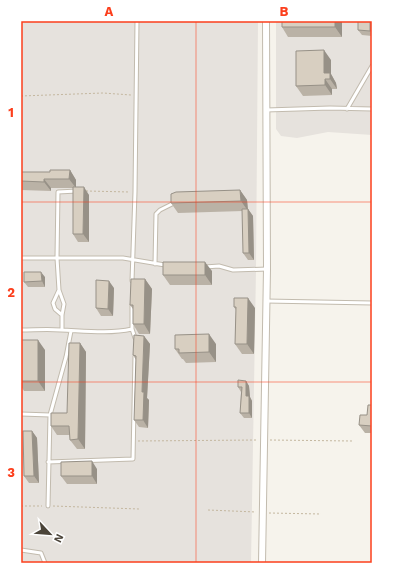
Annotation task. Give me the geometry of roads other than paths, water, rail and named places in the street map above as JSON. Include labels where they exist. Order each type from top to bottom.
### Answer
[{"type":"street","points":[[262,563],[267,269],[266,21]]},
{"type":"lane","points":[[132,283],[135,192],[137,21]]},
{"type":"lane","points":[[347,109],[372,66]]},
{"type":"lane","points":[[266,110],[372,110]]},
{"type":"lane","points":[[62,330],[64,304],[59,290],[57,258],[58,192],[84,191]]},
{"type":"lane","points":[[155,264],[156,214],[160,210],[174,204],[176,200]]},
{"type":"lane","points":[[21,258],[112,258],[171,266]]},
{"type":"lane","points":[[200,267],[219,266],[233,270],[267,269]]},
{"type":"lane","points":[[59,290],[53,303],[62,316]]},
{"type":"lane","points":[[132,298],[132,329],[135,337],[135,345]]},
{"type":"lane","points":[[266,301],[372,303]]},
{"type":"lane","points":[[21,330],[122,331],[132,329]]},
{"type":"lane","points":[[48,506],[50,415],[66,357],[71,331]]},
{"type":"lane","points":[[48,462],[133,459],[135,352]]},
{"type":"lane","points":[[21,414],[50,415]]},
{"type":"lane","points":[[21,550],[41,553],[45,563]]}]
